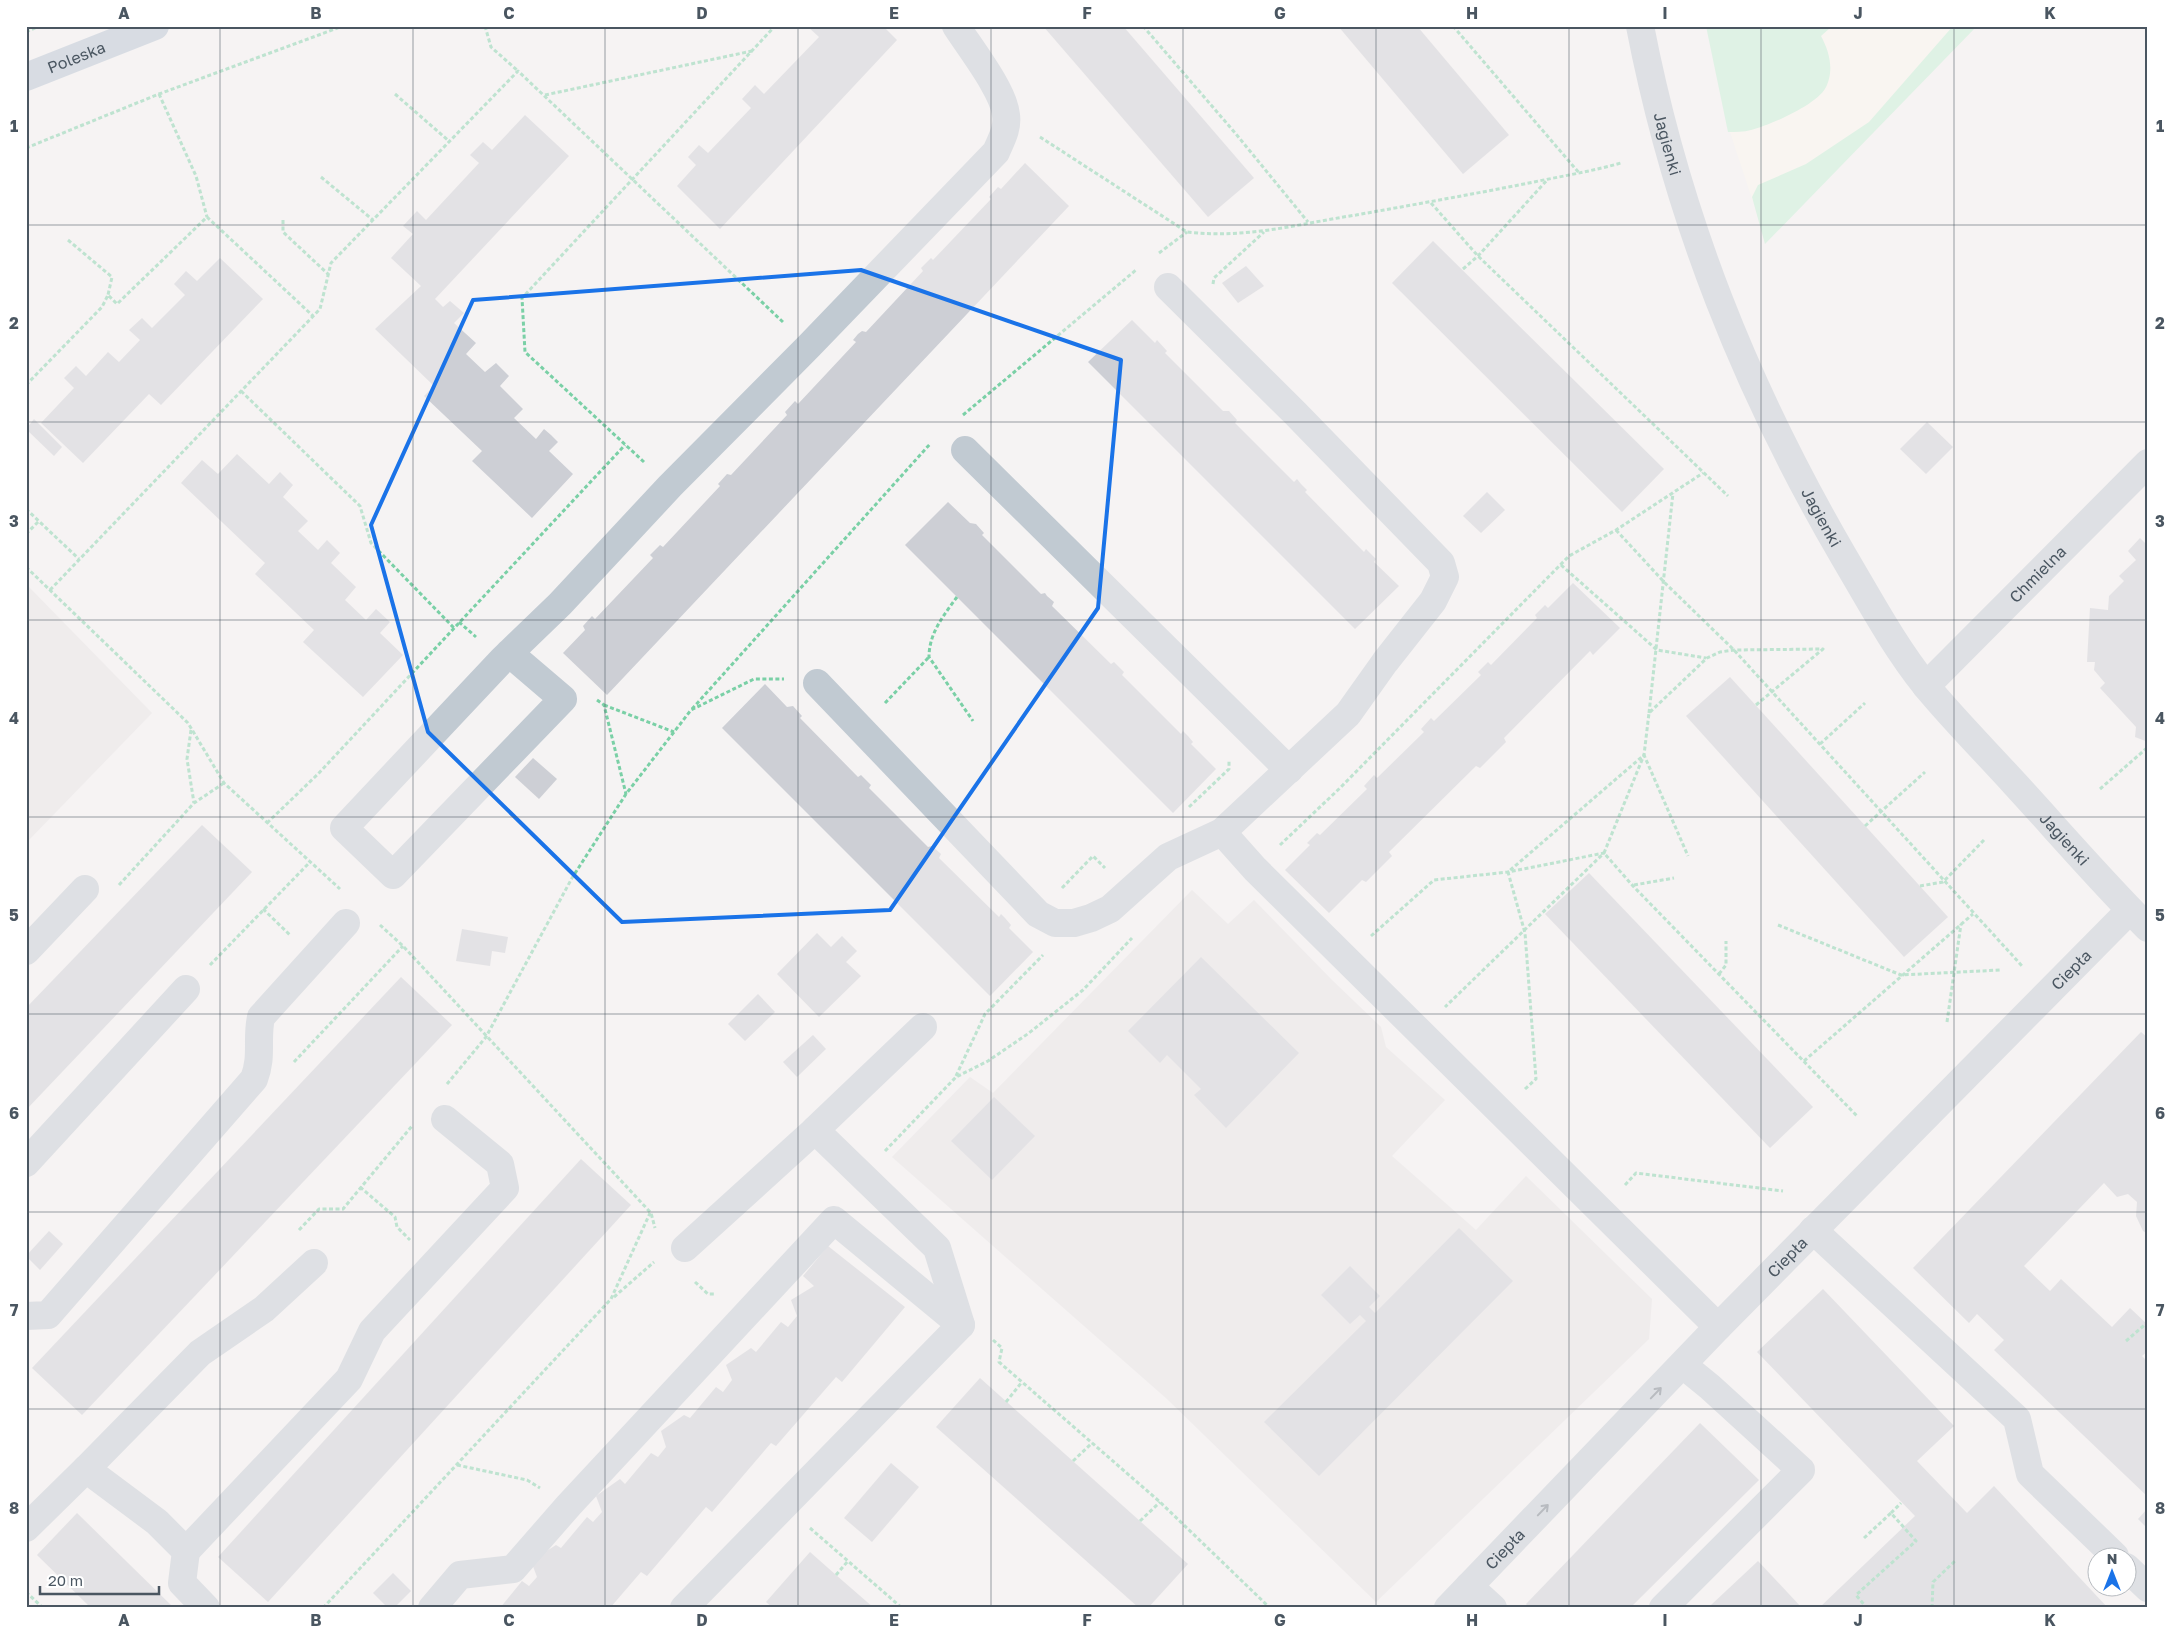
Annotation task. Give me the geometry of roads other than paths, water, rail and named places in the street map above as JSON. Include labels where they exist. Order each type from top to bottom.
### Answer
[{"type":"main road","name":"Poleska","points":[[26,77],[155,26]]},
{"type":"street","points":[[509,654],[563,699],[393,875],[344,828],[509,654],[560,604],[670,486],[996,152],[1005,132],[1006,115],[1002,98],[956,26]]},
{"type":"street","name":"Jagienki","points":[[1640,26],[1650,80],[1680,193],[1715,295],[1758,394],[1821,518],[1884,626],[1926,686],[2139,919]]},
{"type":"street","points":[[816,683],[1038,914],[1055,923],[1074,923],[1091,918],[1110,909],[1168,857],[1222,832],[1348,714],[1385,662],[1433,601],[1445,577],[1441,563],[1436,555],[1168,287]]},
{"type":"street","points":[[965,450],[1289,770]]},
{"type":"street","name":"Chmielna","points":[[1926,686],[2148,463]]},
{"type":"street","points":[[1222,832],[1255,869],[1718,1327]]},
{"type":"street","points":[[26,951],[85,889]]},
{"type":"street","name":"Ciepła","points":[[1448,1608],[1813,1230],[2139,919]]},
{"type":"street","points":[[26,1316],[48,1315],[254,1079],[260,1063],[258,1034],[262,1017],[346,923]]},
{"type":"street","points":[[26,1163],[186,989]]},
{"type":"street","points":[[685,1248],[923,1028]]},
{"type":"street","points":[[206,1608],[182,1583],[186,1551],[349,1379],[372,1331],[506,1188],[500,1164],[445,1119]]},
{"type":"street","points":[[814,1130],[937,1248],[961,1325]]},
{"type":"street","points":[[432,1608],[460,1575],[513,1569],[568,1505],[834,1220],[961,1325]]},
{"type":"street","points":[[1813,1230],[2017,1419],[2030,1474],[2105,1546]]},
{"type":"street","points":[[26,1528],[200,1353],[264,1309],[314,1263]]},
{"type":"street","points":[[684,1608],[961,1325]]},
{"type":"street","points":[[1663,1608],[1801,1470],[1710,1387],[1683,1365]]},
{"type":"street","points":[[86,1468],[157,1522],[186,1551]]},
{"type":"street","points":[[2136,1577],[2148,1588]]},
{"type":"street","points":[[1469,1586],[1493,1608]]}]
